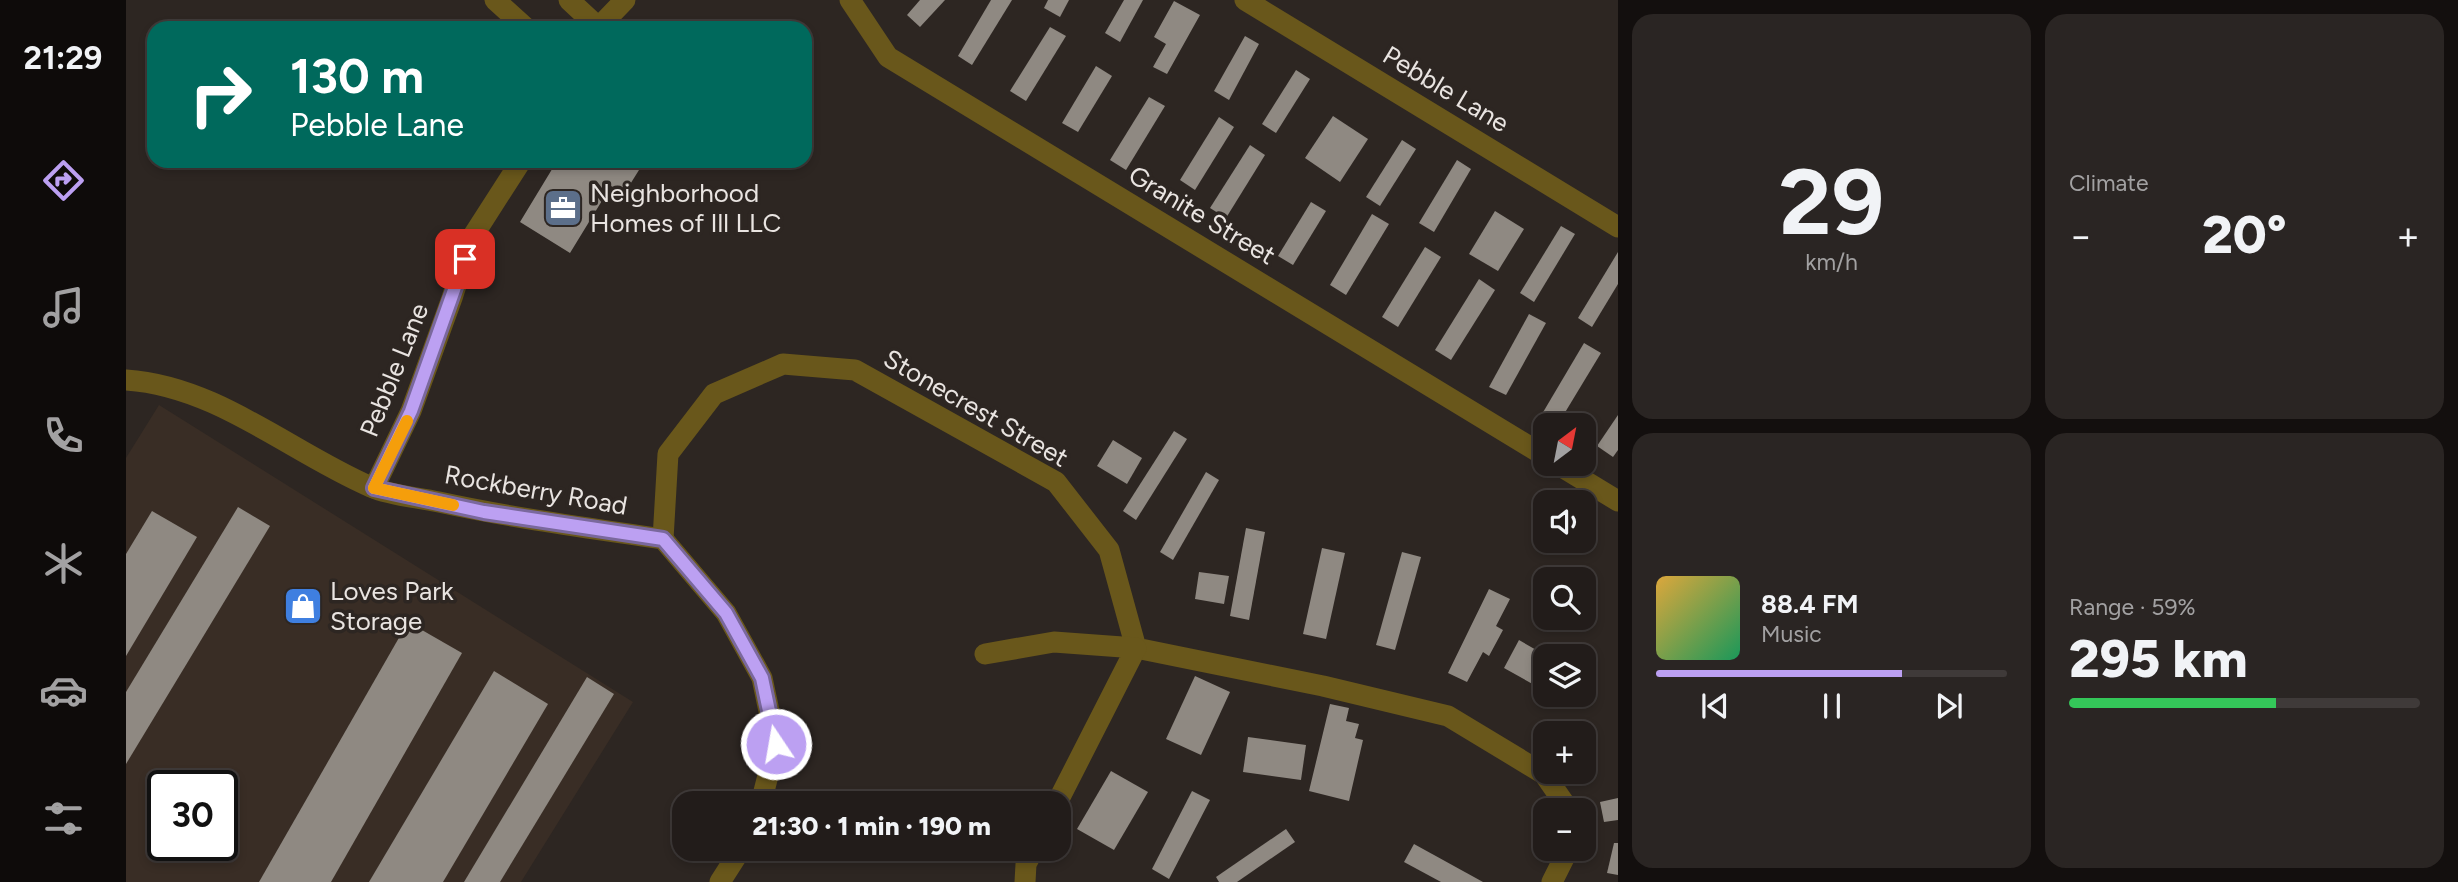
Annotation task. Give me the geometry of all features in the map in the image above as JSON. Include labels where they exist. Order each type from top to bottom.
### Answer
[{"type":"street","points":[[495,0],[518,21]]},
{"type":"street","points":[[569,0],[592,21]]},
{"type":"street","points":[[604,21],[625,0]]},
{"type":"street","name":"Granite Street","points":[[850,0],[888,57],[1533,449]]},
{"type":"street","name":"Pebble Lane","points":[[1245,0],[1618,227]]},
{"type":"street","name":"Pebble Lane","points":[[374,488],[411,411],[453,298],[471,239],[517,168]]},
{"type":"street","name":"Stonecrest Street","points":[[663,539],[668,454],[714,394],[783,364],[855,370],[1056,482],[1109,550],[1136,648]]},
{"type":"street","name":"Rockberry Road","points":[[126,380],[152,382],[205,398],[374,488],[484,512],[663,539]]},
{"type":"street","points":[[1578,476],[1618,500]]},
{"type":"street","points":[[663,539],[726,613],[762,678],[776,744],[764,791]]},
{"type":"street","points":[[985,654],[1054,642],[1136,648],[1323,686],[1448,716],[1544,774],[1561,798]]},
{"type":"street","points":[[1063,791],[1136,648]]},
{"type":"street","points":[[720,882],[733,861]]},
{"type":"street","points":[[1025,882],[1028,861]]},
{"type":"street","points":[[1552,882],[1562,861]]},
{"type":"shaded area","name":"Loves Park Storage","points":[[159,405],[633,702],[521,882],[126,882],[126,458]]},
{"type":"building","points":[[920,0],[945,0],[920,27],[907,15]]},
{"type":"building","points":[[991,0],[1012,0],[972,65],[958,56]]},
{"type":"building","points":[[1048,0],[1069,0],[1060,17],[1044,8]]},
{"type":"building","points":[[1124,0],[1143,0],[1120,42],[1105,33]]},
{"type":"building","points":[[1174,1],[1200,15],[1167,74],[1153,67],[1166,44],[1154,37]]},
{"type":"building","points":[[1050,27],[1066,36],[1026,101],[1010,91]]},
{"type":"building","points":[[1245,36],[1259,44],[1229,100],[1214,91]]},
{"type":"building","points":[[1096,66],[1112,76],[1078,132],[1062,123]]},
{"type":"building","points":[[1296,70],[1310,79],[1276,133],[1262,124]]},
{"type":"building","points":[[1149,97],[1165,106],[1126,170],[1110,160]]},
{"type":"building","points":[[1333,116],[1368,139],[1340,182],[1305,158]]},
{"type":"building","points":[[1219,117],[1234,127],[1195,190],[1180,180]]},
{"type":"building","points":[[1402,140],[1416,149],[1380,206],[1366,197]]},
{"type":"building","points":[[1250,145],[1265,155],[1226,218],[1210,208]]},
{"type":"building","points":[[1457,160],[1471,169],[1434,232],[1419,223]]},
{"type":"building","name":"Neighborhood Homes of Ill LLC","points":[[553,168],[639,170],[624,194],[611,186],[570,253],[520,222]]},
{"type":"building","points":[[1311,202],[1326,211],[1293,265],[1278,256]]},
{"type":"building","points":[[1495,211],[1524,229],[1498,271],[1469,254]]},
{"type":"building","points":[[1372,214],[1389,224],[1346,295],[1330,285]]},
{"type":"building","points":[[1561,226],[1575,234],[1534,302],[1520,293]]},
{"type":"building","points":[[1425,247],[1441,257],[1398,327],[1382,317]]},
{"type":"building","points":[[1618,252],[1618,284],[1592,327],[1578,318]]},
{"type":"building","points":[[1479,279],[1495,290],[1451,360],[1435,350]]},
{"type":"building","points":[[1529,314],[1546,323],[1506,395],[1489,387]]},
{"type":"building","points":[[1584,343],[1601,353],[1565,413],[1543,413]]},
{"type":"building","points":[[1618,415],[1618,450],[1613,457],[1597,446]]},
{"type":"building","points":[[1174,431],[1187,439],[1136,520],[1123,511]]},
{"type":"building","points":[[1113,440],[1142,458],[1127,484],[1097,466]]},
{"type":"building","points":[[1206,472],[1219,480],[1173,560],[1160,552]]},
{"type":"building","points":[[238,507],[270,526],[126,764],[126,692]]},
{"type":"building","points":[[152,511],[197,537],[126,656],[126,554]]},
{"type":"building","points":[[1246,528],[1265,532],[1249,620],[1230,616]]},
{"type":"building","points":[[1322,548],[1345,553],[1326,639],[1303,634]]},
{"type":"building","points":[[1402,552],[1421,557],[1395,650],[1376,645]]},
{"type":"building","points":[[1199,572],[1229,576],[1224,604],[1195,599]]},
{"type":"building","points":[[1489,589],[1510,599],[1496,626],[1503,630],[1489,656],[1483,652],[1467,682],[1448,673]]},
{"type":"building","points":[[408,622],[462,653],[331,882],[259,882]]},
{"type":"building","points":[[1519,640],[1533,648],[1533,684],[1504,668]]},
{"type":"building","points":[[494,671],[548,704],[443,882],[369,882]]},
{"type":"building","points":[[1195,676],[1230,692],[1201,755],[1166,739]]},
{"type":"building","points":[[587,677],[614,694],[500,882],[464,882]]},
{"type":"building","points":[[1330,704],[1349,708],[1346,721],[1359,724],[1355,738],[1363,740],[1349,801],[1309,791]]},
{"type":"building","points":[[1248,737],[1306,745],[1301,780],[1243,772]]},
{"type":"building","points":[[1111,771],[1148,792],[1114,850],[1077,829]]},
{"type":"building","points":[[1192,791],[1210,800],[1169,879],[1152,869]]},
{"type":"building","points":[[1618,798],[1618,820],[1604,822],[1600,802]]},
{"type":"building","points":[[1286,829],[1295,842],[1237,882],[1219,882],[1216,877]]},
{"type":"building","points":[[1614,843],[1618,843],[1618,875],[1607,873]]},
{"type":"building","points":[[1414,844],[1483,882],[1441,882],[1404,862]]},
{"type":"slow traffic","points":[[407,421],[374,488],[453,505]]},
{"type":"place","name":"Neighborhood Homes of Ill LLC","points":[[563,208]]},
{"type":"place","name":"Loves Park Storage","points":[[303,606]]},
{"type":"route","points":[[465,259],[411,411],[374,488],[484,512],[663,539],[726,613],[762,678],[776,744]]}]
